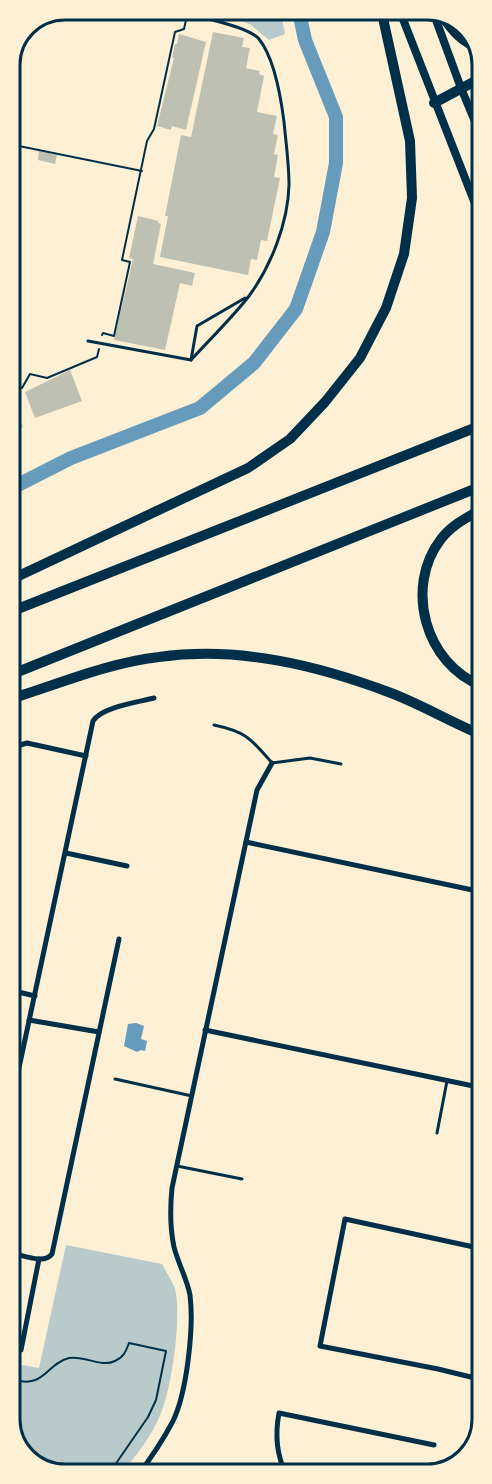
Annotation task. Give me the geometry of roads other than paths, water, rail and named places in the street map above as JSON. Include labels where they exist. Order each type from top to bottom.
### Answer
[{"type":"highway","points":[[20,575],[248,468],[290,439],[325,402],[360,358],[386,308],[404,254],[412,198],[410,141],[383,20]]},
{"type":"highway","points":[[450,26],[466,41]]},
{"type":"highway","points":[[434,103],[472,82]]},
{"type":"highway","points":[[20,608],[472,429]]},
{"type":"highway","points":[[20,671],[472,490]]},
{"type":"highway","points":[[472,515],[450,529],[434,550],[426,567],[423,606],[428,626],[441,654],[459,672],[472,680]]},
{"type":"highway","points":[[20,696],[101,668],[159,656],[218,654],[277,660],[334,674],[392,694],[472,731]]},
{"type":"main road","points":[[403,20],[472,197]]},
{"type":"main road","points":[[436,21],[472,114]]},
{"type":"street","points":[[20,1063],[95,717],[106,711],[154,698]]},
{"type":"street","points":[[20,745],[27,743],[86,756]]},
{"type":"street","points":[[146,1464],[174,1419],[183,1385],[192,1330],[189,1293],[174,1246],[170,1212],[172,1188],[257,790],[272,763]]},
{"type":"street","points":[[246,842],[472,890]]},
{"type":"street","points":[[66,854],[127,866]]},
{"type":"street","points":[[20,1255],[49,1259],[52,1254],[119,939]]},
{"type":"street","points":[[20,992],[35,996]]},
{"type":"street","points":[[29,1020],[99,1032]]},
{"type":"street","points":[[205,1030],[472,1086]]},
{"type":"street","points":[[472,1247],[345,1220],[320,1346],[472,1377]]},
{"type":"street","points":[[21,1350],[39,1259]]},
{"type":"street","points":[[281,1464],[276,1445],[279,1413],[434,1445]]},
{"type":"lane","points":[[191,360],[249,296],[269,263],[282,229],[289,189],[282,105],[272,64],[259,38],[243,29],[208,20]]},
{"type":"lane","points":[[191,360],[197,326],[249,296]]},
{"type":"lane","points":[[88,341],[191,360]]},
{"type":"lane","points":[[214,725],[236,730],[249,737],[272,763],[310,758],[341,764]]},
{"type":"lane","points":[[115,1079],[192,1096]]},
{"type":"lane","points":[[437,1133],[447,1081]]},
{"type":"lane","points":[[177,1166],[242,1179]]},
{"type":"water","points":[[136,1023],[144,1026],[141,1039],[147,1041],[145,1051],[137,1052],[124,1046],[128,1024]]},
{"type":"waterway","points":[[20,484],[71,458],[200,408],[254,363],[296,309],[323,232],[336,163],[336,117],[305,40],[301,20]]}]
